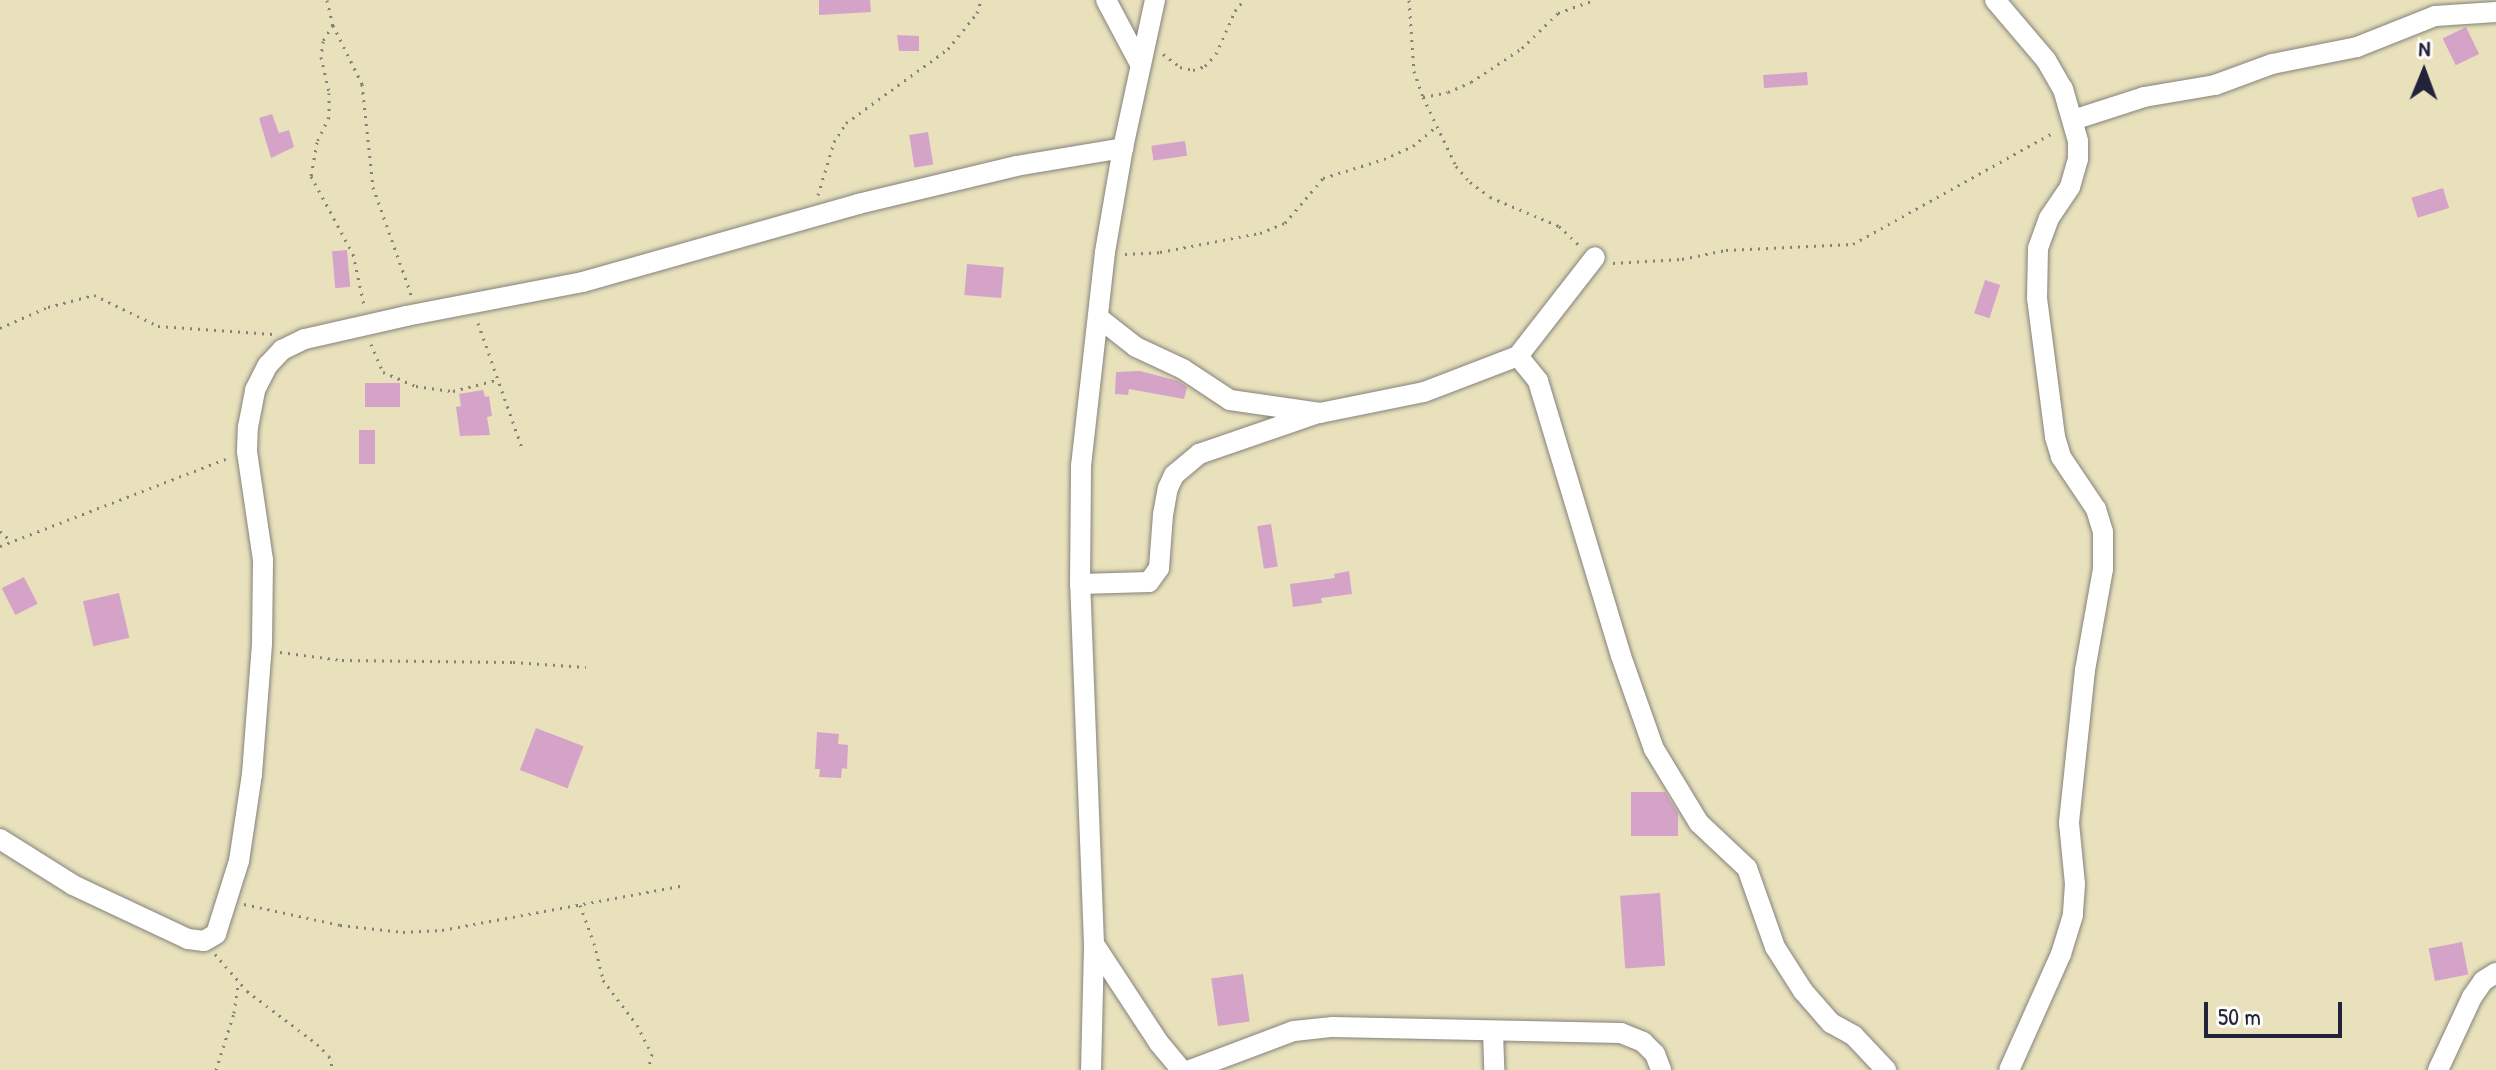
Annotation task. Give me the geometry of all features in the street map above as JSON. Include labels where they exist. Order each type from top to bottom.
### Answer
[{"type":"street","points":[[1106,0],[1140,64]]},
{"type":"street","points":[[1091,1070],[1094,944],[1080,584],[1081,466],[1105,252],[1123,148],[1155,0]]},
{"type":"street","points":[[1995,0],[2046,60],[2063,89],[2073,120],[2078,159],[2070,187],[2049,218],[2038,248],[2037,298],[2055,437],[2066,466],[2096,509],[2103,532],[2103,569],[2085,670],[2069,823],[2075,884],[2073,915],[2061,954],[2009,1070]]},
{"type":"street","points":[[2073,120],[2144,97],[2215,85],[2294,58],[2357,47],[2435,16],[2496,12]]},
{"type":"street","points":[[0,839],[73,885],[188,939],[204,941],[216,934],[239,861],[252,774],[262,643],[263,560],[247,451],[255,390],[268,365],[282,350],[305,339],[406,316],[583,282],[801,220],[1016,166],[1123,148]]},
{"type":"street","points":[[1080,584],[1149,582],[1159,568],[1168,488],[1174,475],[1199,454],[1320,413],[1424,392],[1518,356],[1595,257]]},
{"type":"street","points":[[1099,318],[1136,347],[1183,369],[1230,400],[1320,413]]},
{"type":"street","points":[[1518,356],[1538,381],[1621,656],[1654,749],[1699,823],[1747,868],[1775,947],[1803,991],[1831,1023],[1854,1036],[1886,1070]]},
{"type":"street","points":[[1094,944],[1159,1043],[1182,1070]]},
{"type":"street","points":[[2438,1070],[2472,997],[2483,981],[2496,973]]},
{"type":"street","points":[[1190,1070],[1294,1031],[1333,1027],[1621,1033],[1643,1042],[1655,1054],[1661,1070]]},
{"type":"street","points":[[1493,1032],[1494,1070]]},
{"type":"path","points":[[327,0],[333,25],[362,84],[373,187],[412,296],[406,316]]},
{"type":"path","points":[[801,220],[818,195],[834,142],[846,123],[948,49],[977,13],[981,0]]},
{"type":"path","points":[[1147,32],[1169,60],[1193,70],[1205,66],[1216,54],[1235,11],[1244,0]]},
{"type":"path","points":[[1409,0],[1414,71],[1456,166],[1490,197],[1559,226],[1595,257],[1617,264],[1726,250],[1853,244],[2073,120]]},
{"type":"path","points":[[1423,97],[1448,92],[1471,82],[1522,48],[1558,13],[1594,0]]},
{"type":"path","points":[[333,25],[323,41],[321,57],[329,93],[329,117],[317,142],[311,176],[353,254],[376,362],[392,378],[435,391],[473,388],[496,380]]},
{"type":"path","points":[[1105,252],[1160,252],[1260,233],[1285,223],[1323,178],[1404,150],[1437,126]]},
{"type":"path","points":[[0,328],[48,307],[94,295],[158,326],[225,329],[305,339]]},
{"type":"path","points":[[463,305],[478,324],[523,451]]},
{"type":"path","points":[[0,546],[247,451]]},
{"type":"path","points":[[0,531],[11,541]]},
{"type":"path","points":[[262,643],[286,655],[306,657],[586,667]]},
{"type":"path","points":[[229,899],[296,917],[403,932],[503,921],[684,885]]},
{"type":"path","points":[[580,905],[603,980],[637,1025],[652,1054],[648,1070]]},
{"type":"path","points":[[204,941],[238,983],[317,1044],[329,1056],[333,1070]]},
{"type":"path","points":[[216,1070],[234,1013],[238,983]]},
{"type":"building","points":[[819,0],[870,0],[871,12],[819,15]]},
{"type":"building","points":[[2466,27],[2479,54],[2456,65],[2443,38]]},
{"type":"building","points":[[897,35],[919,36],[919,51],[899,51]]},
{"type":"building","points":[[1807,72],[1808,85],[1764,88],[1763,75]]},
{"type":"building","points":[[272,114],[279,133],[289,130],[294,147],[271,158],[259,118]]},
{"type":"building","points":[[928,132],[933,165],[914,168],[909,135]]},
{"type":"building","points":[[1185,141],[1187,156],[1153,161],[1151,146]]},
{"type":"building","points":[[2443,188],[2449,208],[2418,218],[2411,198]]},
{"type":"building","points":[[347,250],[350,287],[335,288],[332,251]]},
{"type":"building","points":[[967,264],[1004,267],[1001,298],[964,295]]},
{"type":"building","points":[[1985,280],[2000,285],[1989,318],[1974,313]]},
{"type":"building","points":[[1140,371],[1178,381],[1187,387],[1184,399],[1129,389],[1128,395],[1115,394],[1116,372]]},
{"type":"building","points":[[365,383],[400,383],[400,407],[365,407]]},
{"type":"building","points":[[483,390],[485,397],[489,396],[492,416],[487,417],[490,435],[460,436],[456,407],[461,406],[459,394]]},
{"type":"building","points":[[359,430],[375,430],[375,464],[359,464]]},
{"type":"building","points":[[1271,524],[1278,566],[1264,569],[1257,526]]},
{"type":"building","points":[[1349,571],[1352,594],[1321,598],[1322,603],[1293,607],[1290,584],[1335,578],[1334,574]]},
{"type":"building","points":[[24,577],[38,604],[15,615],[2,588]]},
{"type":"building","points":[[119,593],[129,638],[93,646],[83,601]]},
{"type":"building","points":[[536,728],[584,746],[567,788],[520,770]]},
{"type":"building","points":[[817,732],[839,734],[838,744],[848,745],[847,769],[842,768],[841,778],[819,777],[820,769],[815,769]]},
{"type":"building","points":[[1631,792],[1665,792],[1678,813],[1678,836],[1631,836]]},
{"type":"building","points":[[1660,893],[1665,966],[1625,969],[1620,896]]},
{"type":"building","points":[[2462,942],[2468,974],[2435,981],[2429,948]]},
{"type":"building","points":[[1243,974],[1250,1022],[1218,1026],[1211,978]]}]
